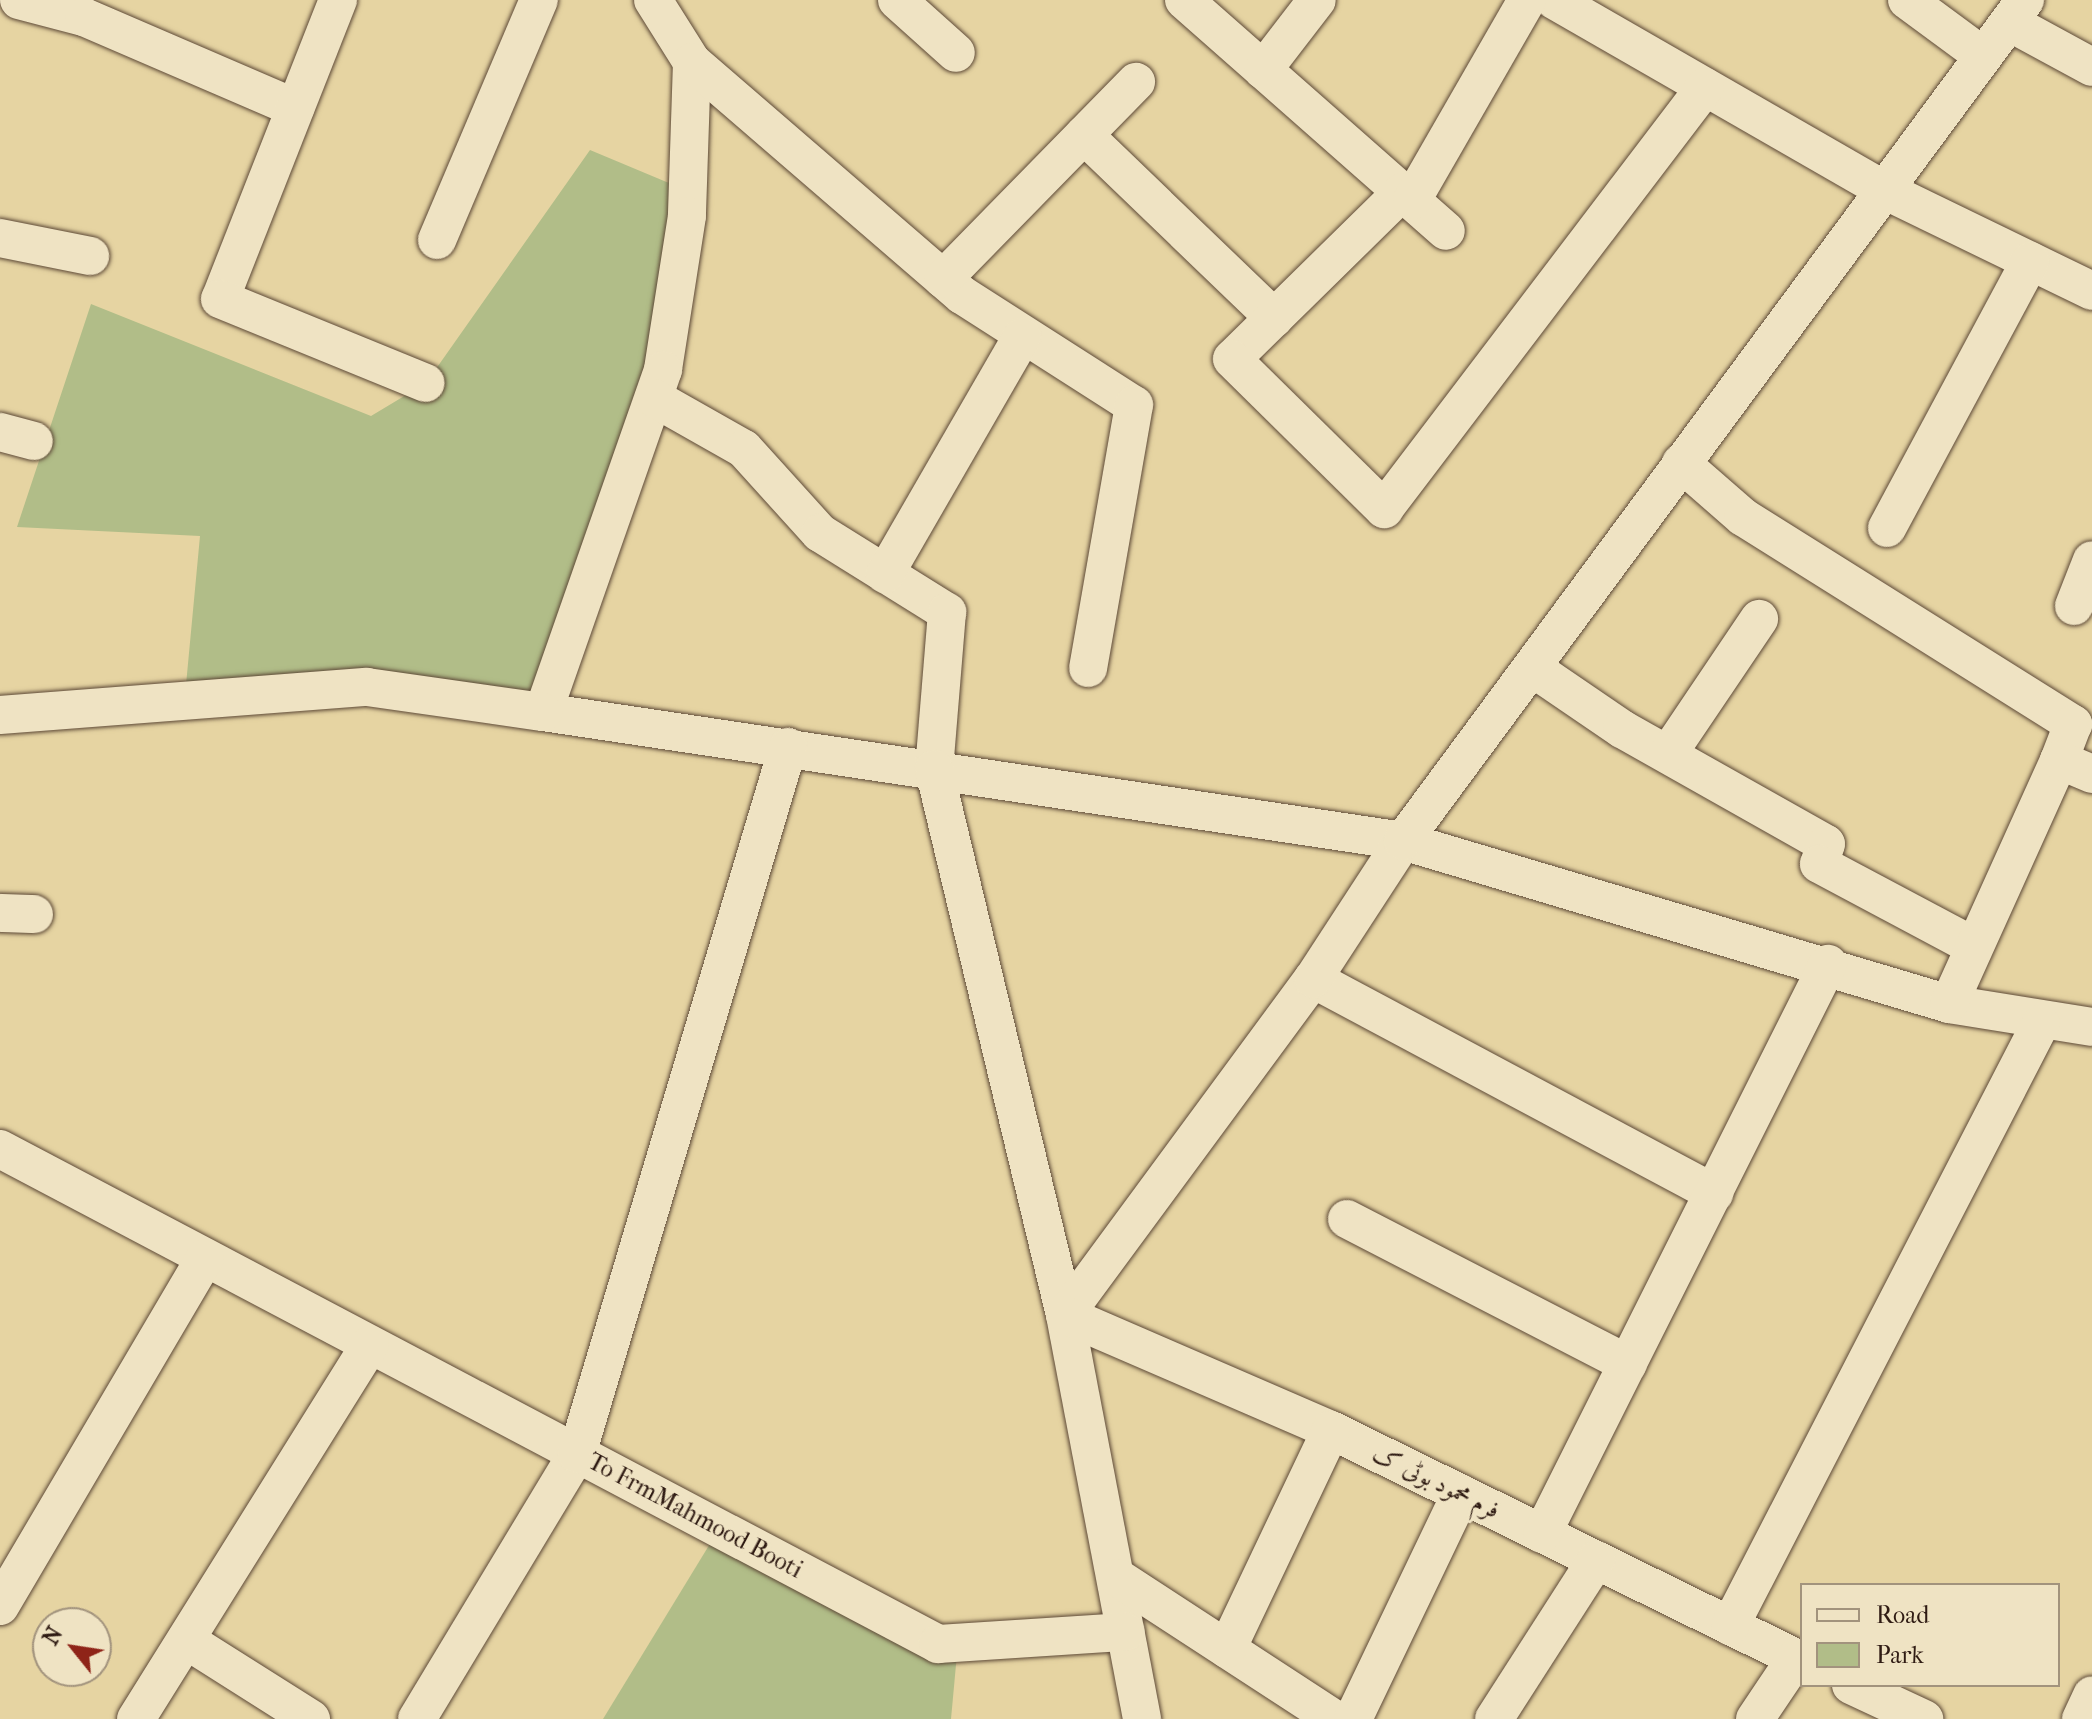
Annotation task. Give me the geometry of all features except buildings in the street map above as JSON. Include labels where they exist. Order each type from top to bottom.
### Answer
[{"type":"street","points":[[19,0],[84,17],[295,108]]},
{"type":"street","points":[[338,0],[220,299],[426,383]]},
{"type":"street","points":[[437,240],[539,0]]},
{"type":"street","points":[[653,0],[692,62],[943,279],[1022,337],[1134,405],[1088,668]]},
{"type":"street","points":[[897,0],[956,53]]},
{"type":"street","points":[[1184,0],[1446,231]]},
{"type":"street","points":[[1263,70],[1317,0]]},
{"type":"street","points":[[1527,0],[1407,196],[1232,359],[1384,509],[1705,87]]},
{"type":"street","points":[[1554,0],[1884,190],[2092,291]]},
{"type":"street","points":[[1907,0],[1983,56]]},
{"type":"street","points":[[1065,1315],[1313,979],[1403,841],[1534,669],[1681,463],[2017,11],[2092,67]]},
{"type":"street","points":[[543,712],[654,398],[687,216],[692,62]]},
{"type":"street","points":[[943,279],[1136,82]]},
{"type":"street","points":[[1084,135],[1274,318]]},
{"type":"street","points":[[0,238],[90,256]]},
{"type":"street","points":[[1887,528],[2030,261]]},
{"type":"street","points":[[885,574],[1022,337]]},
{"type":"street","points":[[654,398],[744,449],[820,533],[947,612],[934,769],[1065,1315],[1118,1578],[1142,1719]]},
{"type":"street","points":[[1681,463],[1743,517],[2073,724],[2076,767],[1973,946],[1949,1004]]},
{"type":"street","points":[[2074,606],[2092,560]]},
{"type":"street","points":[[1668,754],[1759,619]]},
{"type":"street","points":[[1534,669],[1668,754],[1826,844],[1819,864],[1973,946]]},
{"type":"street","points":[[0,715],[184,706],[367,687],[788,747],[1403,841],[1643,917],[1828,964],[1949,1004],[2041,1023],[2092,1027]]},
{"type":"street","points":[[417,1719],[577,1454],[788,747]]},
{"type":"street","points":[[1542,1534],[1828,964]]},
{"type":"street","points":[[1313,979],[1714,1193]]},
{"type":"street","points":[[1730,1626],[2041,1023]]},
{"type":"street","name":"To FrmMahmood Booti","points":[[0,1149],[938,1644],[1126,1632]]},
{"type":"street","points":[[1347,1219],[1628,1364]]},
{"type":"street","points":[[0,1606],[205,1258]]},
{"type":"street","name":"فرم محمود بوٹی ک","points":[[1065,1315],[1331,1430],[1799,1659]]},
{"type":"street","points":[[136,1719],[370,1345]]},
{"type":"street","points":[[1227,1649],[1331,1430]]},
{"type":"street","points":[[1353,1719],[1461,1494]]},
{"type":"street","points":[[1494,1719],[1596,1560]]},
{"type":"street","points":[[1118,1578],[1334,1719]]},
{"type":"street","points":[[186,1640],[311,1719]]},
{"type":"street","points":[[1755,1719],[1799,1659]]},
{"type":"street","points":[[1855,1687],[1924,1719]]},
{"type":"street","points":[[2081,1719],[2092,1695]]},
{"type":"green space","points":[[590,150],[688,191],[663,370],[543,712],[367,687],[184,706],[200,536],[17,527],[91,304],[371,416],[426,383]]},
{"type":"green space","points":[[719,1529],[958,1643],[951,1719],[603,1719]]}]
